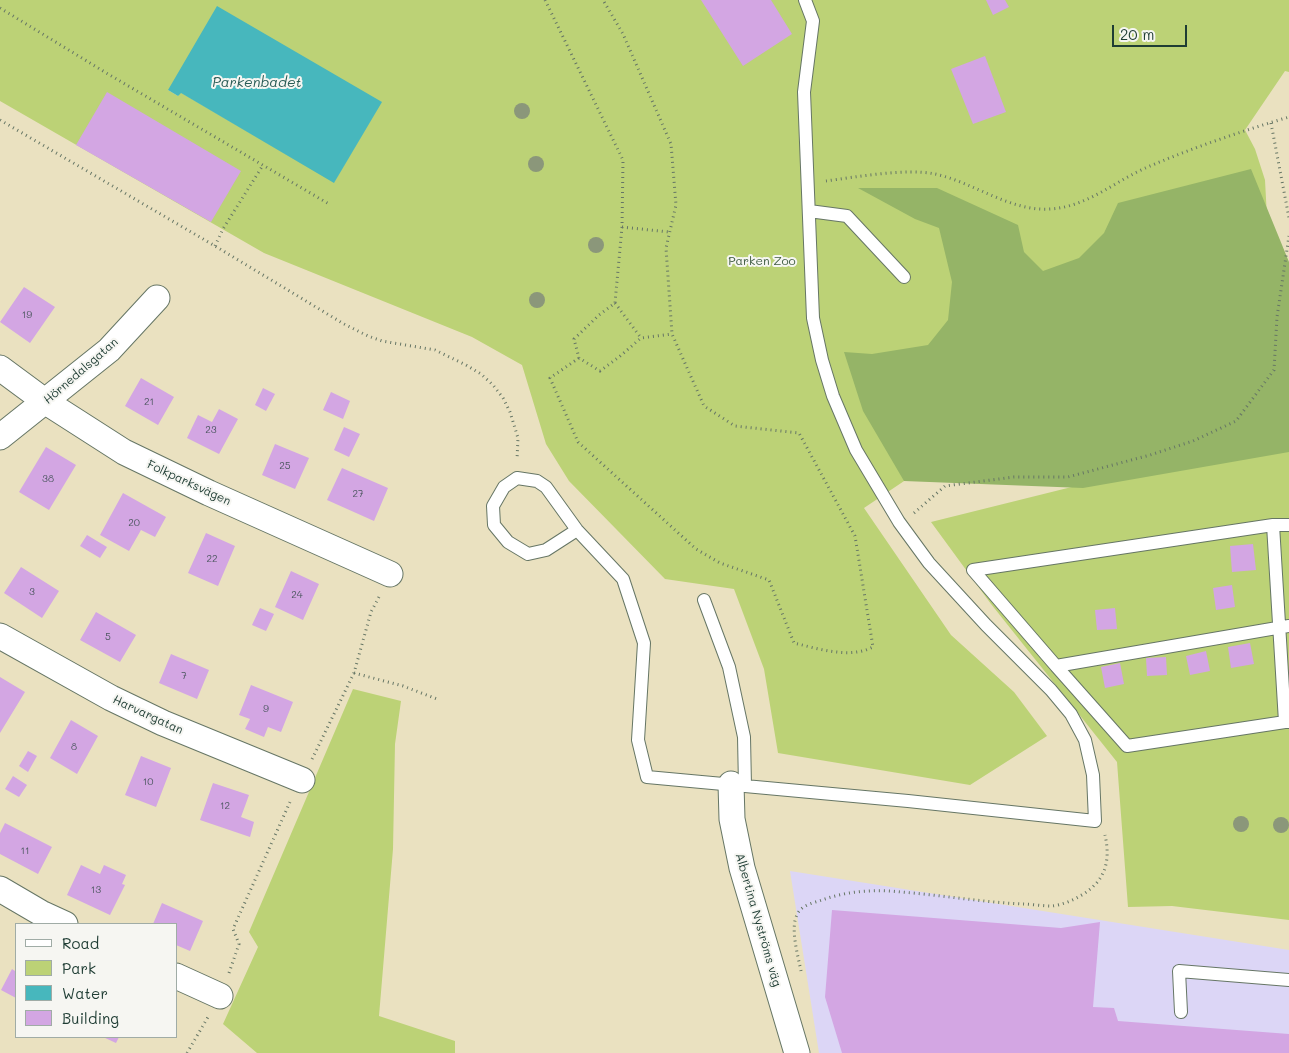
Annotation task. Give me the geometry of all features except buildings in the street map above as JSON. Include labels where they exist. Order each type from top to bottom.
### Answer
[{"type":"street","name":"Hörnedalsgatan","points":[[0,437],[109,350],[157,298]]},
{"type":"street","name":"Folkparksvägen","points":[[0,368],[46,402],[124,452],[209,493],[390,574]]},
{"type":"street","name":"Harvargatan","points":[[0,636],[110,698],[163,723],[302,780]]},
{"type":"street","name":"Albertina Nyströms väg","points":[[738,785],[732,819],[742,868],[797,1053]]},
{"type":"street","points":[[0,889],[41,913],[63,923]]},
{"type":"street","points":[[178,977],[220,996]]},
{"type":"lane","points":[[577,530],[546,550],[528,554],[508,542],[494,525],[493,506],[504,487],[517,478],[537,481],[546,487],[577,530],[623,579],[644,643],[638,740],[648,777],[908,801],[1095,821],[1093,775],[1085,740],[1071,714],[1051,690],[986,625],[929,563],[906,531],[856,450],[833,396],[822,360],[813,318],[804,92],[812,20],[805,0]]},
{"type":"lane","points":[[809,211],[847,216],[904,277]]},
{"type":"lane","points":[[1273,526],[1284,626],[1287,722],[1127,746],[973,570],[1273,526],[1289,525]]},
{"type":"lane","points":[[704,600],[729,667],[744,737],[738,785]]},
{"type":"lane","points":[[1056,666],[1284,626]]},
{"type":"lane","points":[[1181,1012],[1179,971],[1289,980]]},
{"type":"path","points":[[545,0],[623,160],[622,227],[615,303],[641,338]]},
{"type":"path","points":[[579,358],[550,378],[578,442],[696,549],[720,563],[769,580],[794,643],[828,651],[863,652],[873,647],[855,536],[798,434],[735,426],[704,406],[672,334],[666,248],[676,205],[671,144],[623,34],[603,0]]},
{"type":"path","points":[[0,8],[330,204]]},
{"type":"path","points":[[808,183],[908,172],[933,173],[952,178],[1020,206],[1049,209],[1078,203],[1148,167],[1245,130],[1289,117]]},
{"type":"path","points":[[0,120],[344,324],[382,340],[435,350],[481,374],[503,398],[516,426],[518,438],[517,478]]},
{"type":"path","points":[[1271,122],[1289,218]]},
{"type":"path","points":[[215,246],[263,165]]},
{"type":"path","points":[[622,227],[670,232]]},
{"type":"path","points":[[906,531],[912,514],[945,486],[1014,477],[1068,477],[1194,441],[1236,421],[1274,370],[1277,317],[1289,236]]},
{"type":"path","points":[[615,303],[574,340],[579,358],[600,371],[619,358],[641,338],[672,334]]},
{"type":"path","points":[[187,1053],[220,996],[239,944],[233,929],[284,812],[302,780],[354,674],[371,612],[390,574]]},
{"type":"path","points":[[354,674],[403,686],[437,700]]},
{"type":"path","points":[[803,979],[796,946],[795,923],[797,914],[806,906],[828,898],[864,891],[899,891],[1004,903],[1053,906],[1072,900],[1088,891],[1100,880],[1107,863],[1108,849],[1104,832],[1095,821]]},
{"type":"shaded area","points":[[790,871],[1289,950],[1289,1053],[819,1053]]},
{"type":"green space","name":"Parken Zoo","points":[[0,0],[1289,0],[1289,72],[1285,71],[1245,130],[1255,149],[1265,180],[1268,236],[864,508],[951,635],[1014,692],[1047,736],[970,785],[778,753],[764,669],[734,589],[665,579],[569,481],[546,444],[522,365],[472,337],[264,253],[0,101]],"holes":[[[168,90],[381,102],[334,182],[180,92],[178,96]]]},
{"type":"green space","points":[[1251,169],[1289,262],[1289,452],[1083,488],[904,481],[863,411],[844,352],[872,354],[928,345],[948,320],[952,282],[939,228],[915,219],[858,188],[937,188],[1018,225],[1024,252],[1043,271],[1079,258],[1104,233],[1118,203]]},
{"type":"green space","points":[[1289,348],[1289,920],[1172,906],[1128,907],[1117,762],[991,604],[931,522],[1148,468]]},
{"type":"green space","points":[[353,689],[401,701],[395,744],[393,849],[379,1016],[455,1041],[455,1053],[257,1053],[223,1024],[258,947],[249,932]]},
{"type":"water","name":"Parkenbadet","points":[[217,6],[382,102],[334,183],[181,93],[178,96],[168,90]]}]
